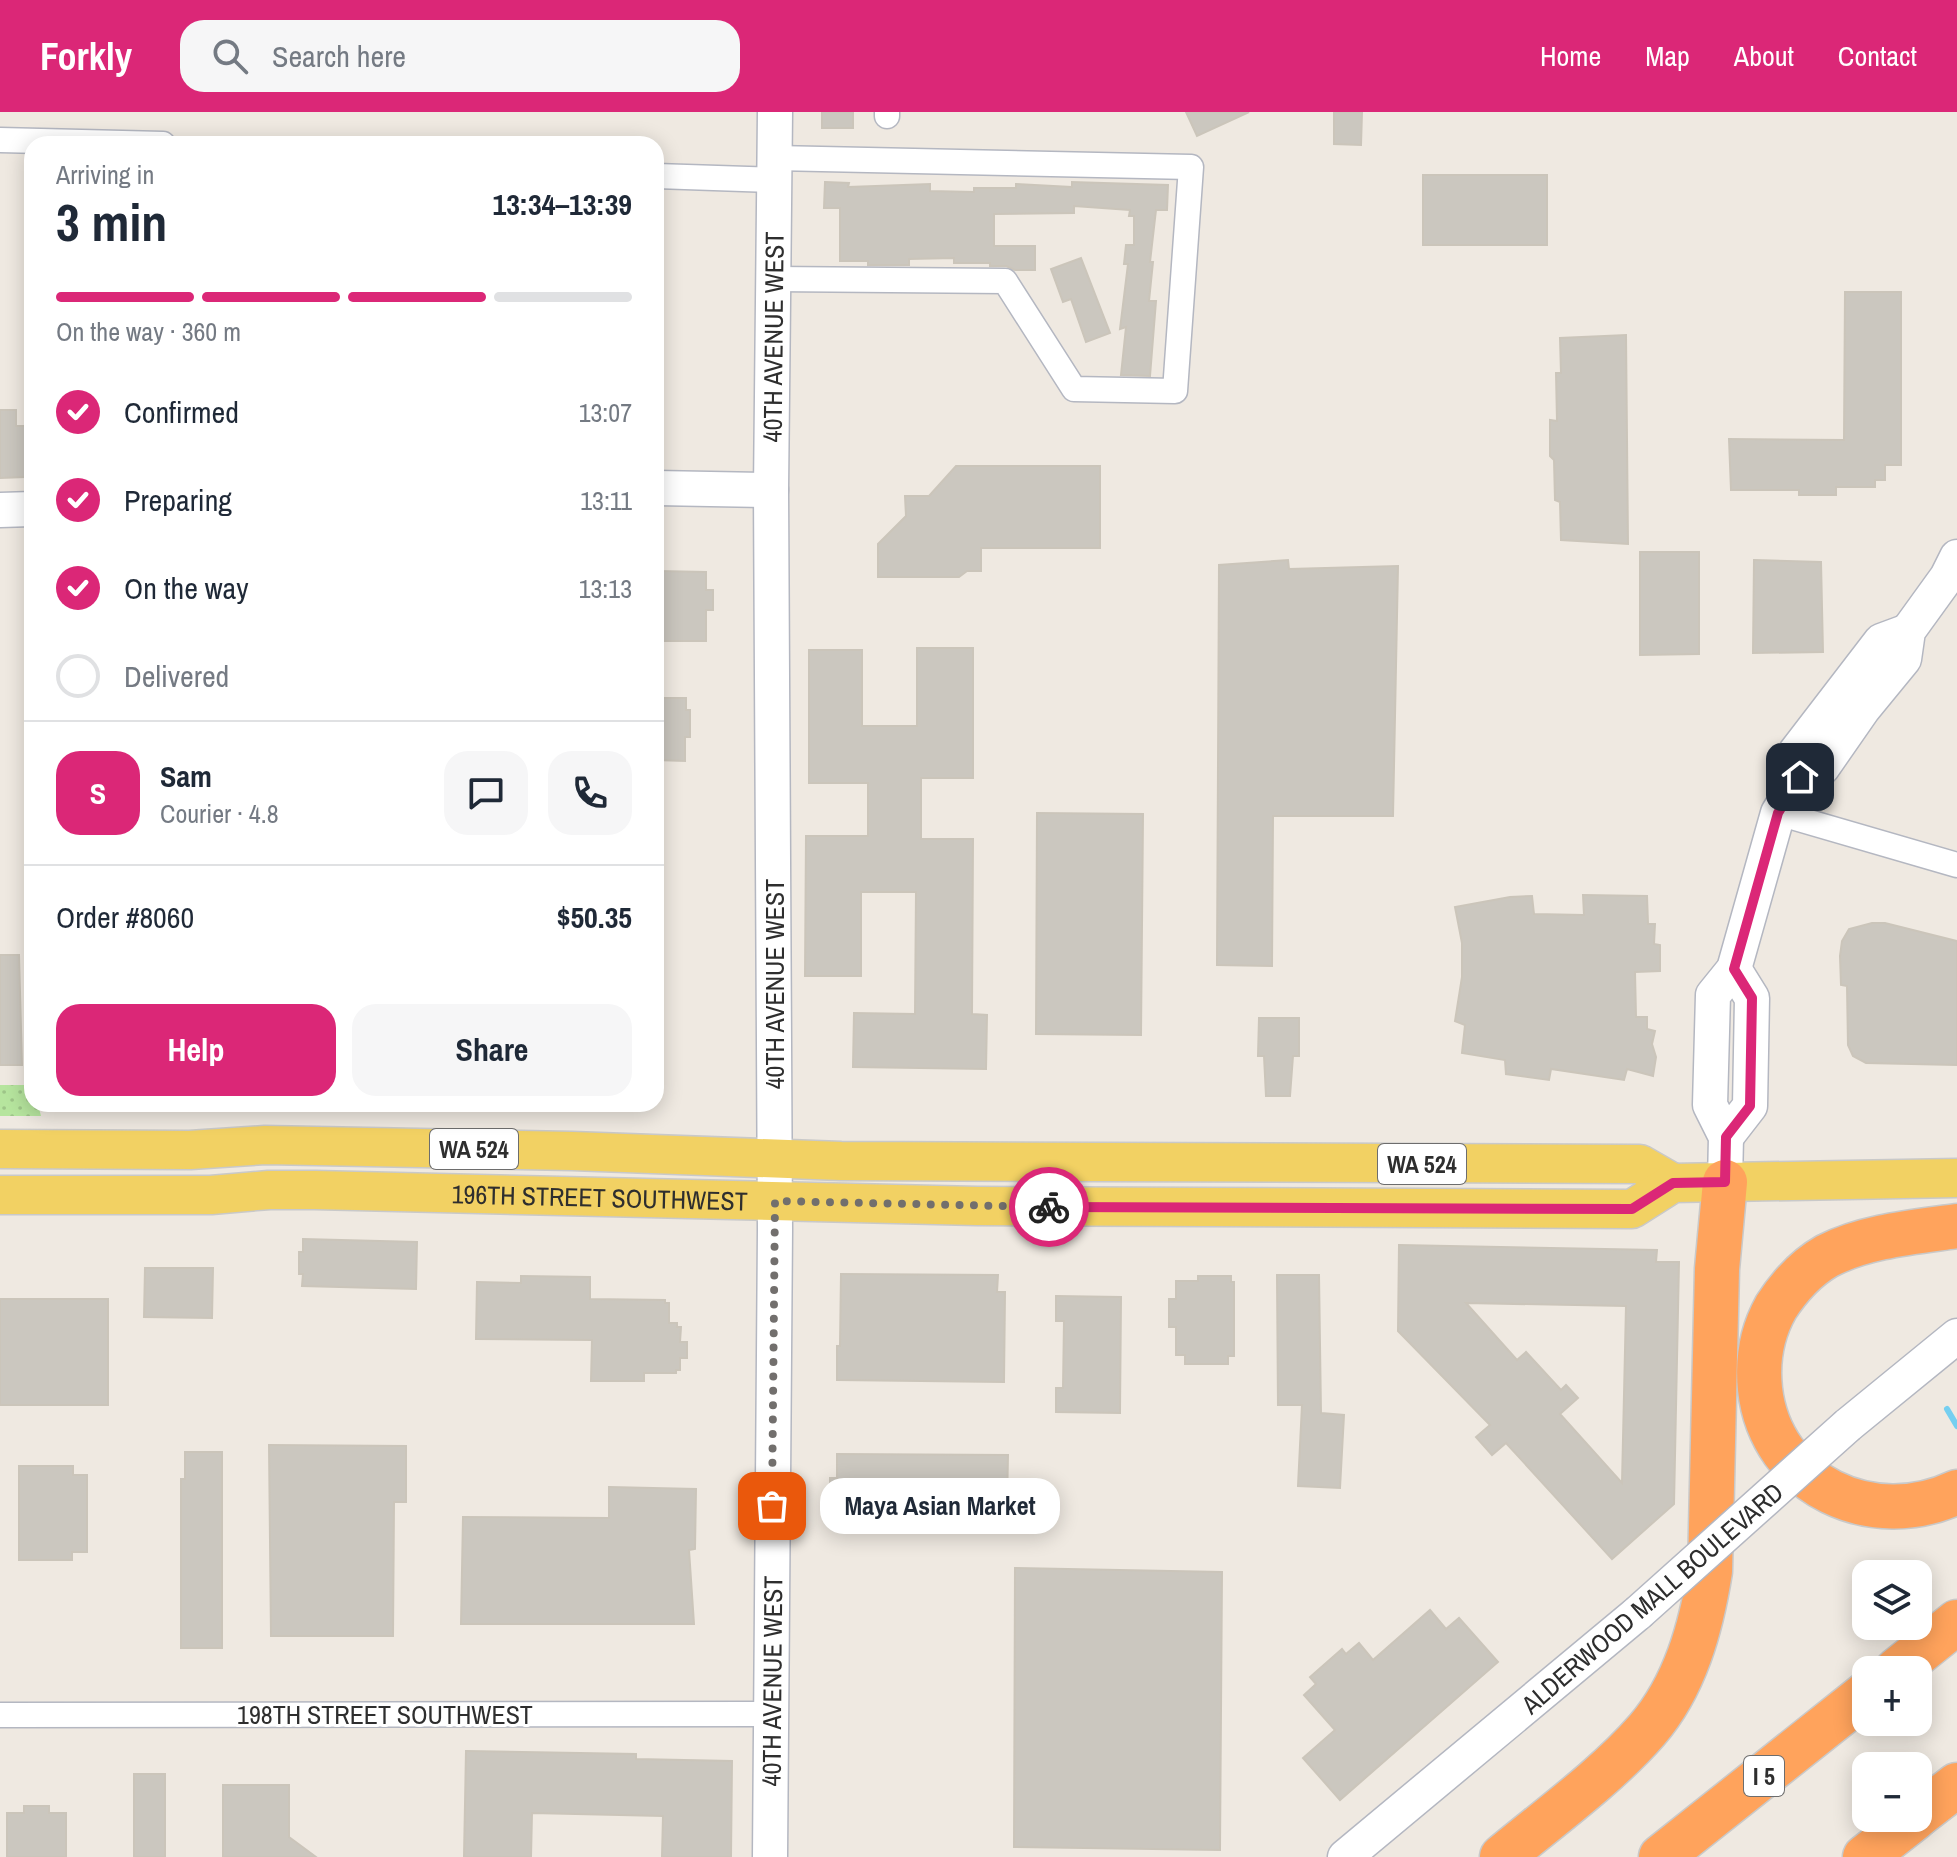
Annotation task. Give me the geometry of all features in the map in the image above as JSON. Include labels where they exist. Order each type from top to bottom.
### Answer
[{"type":"highway","points":[[1502,1857],[1589,1785],[1647,1730],[1669,1699],[1690,1655],[1703,1614],[1710,1571],[1717,1269],[1725,1182]]},
{"type":"highway","points":[[1957,1226],[1848,1247],[1810,1268],[1795,1282],[1773,1314],[1762,1346],[1759,1377],[1761,1399],[1772,1431],[1793,1463],[1813,1482],[1840,1497],[1886,1508],[1939,1501],[1957,1492]]},
{"type":"highway","points":[[1914,1656],[1957,1622]]},
{"type":"highway","name":"I 5","points":[[1661,1857],[1852,1705]]},
{"type":"highway","points":[[1932,1805],[1957,1785]]},
{"type":"highway","points":[[1865,1857],[1897,1832]]},
{"type":"main road","name":"196TH STREET SOUTHWEST","points":[[0,1149],[190,1150],[265,1145],[775,1159],[1640,1164],[1673,1183],[1957,1178]]},
{"type":"main road","name":"196TH STREET SOUTHWEST","points":[[0,1195],[211,1195],[284,1190],[1140,1208],[1632,1209],[1673,1183]]},
{"type":"street","name":"40TH AVENUE WEST","points":[[770,1857],[775,1201],[771,490],[775,112]]},
{"type":"street","points":[[0,140],[24,141]]},
{"type":"street","points":[[664,176],[775,169],[1191,167],[1175,391],[1074,389],[1005,281],[774,279]]},
{"type":"street","points":[[664,488],[771,490]]},
{"type":"street","points":[[0,510],[24,509]]},
{"type":"street","points":[[1725,1182],[1726,1137],[1710,1105],[1713,995],[1734,969],[1778,813],[1800,777],[1795,753],[1881,641],[1908,631],[1947,577],[1957,557]]},
{"type":"street","points":[[1778,813],[1957,865]]},
{"type":"street","name":"ALDERWOOD MALL BOULEVARD","points":[[1345,1857],[1638,1613],[1848,1425],[1957,1336]]},
{"type":"street","name":"198TH STREET SOUTHWEST","points":[[0,1715],[770,1714]]},
{"type":"green space","points":[[0,1085],[24,1085],[24,1112],[40,1112],[41,1116],[0,1116]]},
{"type":"building","points":[[822,112],[853,112],[853,128],[822,128]]},
{"type":"building","points":[[1186,112],[1249,112],[1197,136]]},
{"type":"building","points":[[1334,112],[1362,112],[1361,145],[1334,144]]},
{"type":"building","points":[[1423,175],[1547,175],[1547,245],[1423,245]]},
{"type":"building","points":[[825,182],[849,183],[848,187],[930,184],[930,191],[974,192],[974,188],[1016,188],[1016,184],[1072,187],[1072,182],[1168,185],[1167,210],[1156,210],[1150,262],[1153,262],[1149,301],[1156,301],[1150,376],[1121,375],[1126,327],[1120,329],[1128,264],[1124,264],[1126,245],[1134,245],[1134,216],[1129,216],[1130,210],[1074,206],[1074,213],[994,214],[994,246],[1035,246],[1035,270],[1015,270],[1006,266],[990,266],[990,263],[954,263],[954,258],[909,259],[909,265],[868,265],[868,261],[840,261],[840,208],[824,208]]},
{"type":"building","points":[[1081,258],[1110,333],[1086,342],[1071,299],[1063,302],[1051,269]]},
{"type":"building","points":[[1845,292],[1901,292],[1901,465],[1885,465],[1885,480],[1875,480],[1875,487],[1836,487],[1836,495],[1799,495],[1799,490],[1731,490],[1729,439],[1844,440]]},
{"type":"building","points":[[1626,335],[1628,544],[1561,540],[1560,502],[1555,500],[1554,460],[1550,456],[1550,420],[1557,421],[1556,373],[1561,373],[1560,338]]},
{"type":"building","points":[[0,410],[16,410],[16,426],[24,426],[24,477],[0,478]]},
{"type":"building","points":[[956,466],[1100,466],[1100,548],[981,548],[981,571],[967,571],[959,577],[878,577],[878,544],[906,516],[905,496],[929,496]]},
{"type":"building","points":[[1640,552],[1699,552],[1699,654],[1640,655]]},
{"type":"building","points":[[1288,560],[1289,569],[1398,566],[1393,816],[1273,816],[1272,966],[1217,965],[1219,565]]},
{"type":"building","points":[[1754,560],[1821,562],[1823,652],[1753,653]]},
{"type":"building","points":[[664,571],[706,572],[706,590],[713,590],[713,610],[706,610],[706,641],[664,641]]},
{"type":"building","points":[[917,648],[973,648],[973,778],[921,778],[921,839],[973,839],[972,1014],[987,1015],[986,1069],[853,1067],[854,1013],[915,1014],[916,892],[861,892],[861,976],[805,976],[806,836],[868,836],[868,783],[809,783],[809,650],[862,650],[862,726],[917,726]]},
{"type":"building","points":[[664,698],[686,698],[686,710],[690,710],[690,737],[685,737],[685,761],[664,760]]},
{"type":"building","points":[[1037,813],[1143,814],[1141,1035],[1036,1034]]},
{"type":"building","points":[[1583,895],[1647,896],[1648,924],[1655,924],[1654,944],[1660,945],[1660,971],[1635,972],[1636,1017],[1647,1017],[1647,1029],[1655,1031],[1652,1044],[1656,1057],[1653,1076],[1627,1069],[1624,1080],[1551,1069],[1549,1080],[1506,1074],[1505,1060],[1462,1053],[1465,1025],[1455,1021],[1462,977],[1462,943],[1455,907],[1532,896],[1534,914],[1584,915]]},
{"type":"building","points":[[1885,923],[1957,941],[1957,1065],[1866,1063],[1853,1056],[1848,1045],[1847,986],[1841,985],[1842,941],[1849,929]]},
{"type":"building","points":[[0,955],[19,955],[22,1065],[0,1065]]},
{"type":"building","points":[[1259,1018],[1299,1018],[1299,1056],[1293,1056],[1290,1096],[1266,1096],[1264,1056],[1258,1056]]},
{"type":"building","points":[[303,1239],[417,1242],[416,1289],[302,1286],[299,1252],[303,1252]]},
{"type":"building","points":[[1399,1245],[1657,1250],[1656,1262],[1679,1262],[1674,1504],[1612,1559],[1506,1443],[1492,1455],[1476,1437],[1490,1425],[1398,1331]],"holes":[[[1466,1303],[1626,1306],[1622,1483],[1560,1414],[1578,1398],[1566,1385],[1561,1390],[1526,1352],[1517,1360]]]},
{"type":"building","points":[[145,1268],[213,1268],[212,1318],[144,1317]]},
{"type":"building","points":[[841,1274],[998,1275],[997,1292],[1005,1292],[1004,1382],[837,1380]]},
{"type":"building","points":[[1277,1275],[1319,1275],[1321,1413],[1344,1415],[1340,1488],[1298,1486],[1302,1405],[1278,1405]]},
{"type":"building","points":[[521,1276],[590,1277],[590,1299],[665,1300],[669,1303],[669,1323],[677,1323],[677,1327],[681,1327],[680,1342],[687,1342],[687,1358],[680,1358],[680,1370],[676,1373],[644,1373],[644,1381],[591,1381],[592,1340],[476,1339],[477,1282],[521,1283]]},
{"type":"building","points":[[1198,1276],[1231,1276],[1231,1282],[1234,1282],[1234,1356],[1228,1356],[1228,1364],[1185,1364],[1185,1355],[1176,1355],[1176,1327],[1169,1327],[1169,1299],[1176,1299],[1176,1281],[1198,1281]]},
{"type":"building","points":[[1056,1296],[1121,1297],[1120,1413],[1056,1412],[1056,1388],[1063,1388],[1064,1321],[1056,1321]]},
{"type":"building","points":[[0,1299],[108,1299],[108,1405],[0,1405]]},
{"type":"building","points":[[269,1445],[406,1446],[406,1502],[394,1502],[393,1636],[271,1636]]},
{"type":"building","points":[[185,1452],[222,1452],[222,1648],[181,1648],[181,1479],[185,1479]]},
{"type":"building","points":[[837,1454],[1008,1455],[1007,1503],[1002,1503],[1002,1509],[830,1508],[830,1478],[837,1478]]},
{"type":"building","points":[[19,1466],[73,1466],[73,1475],[87,1475],[87,1552],[72,1552],[72,1560],[19,1560]]},
{"type":"building","points":[[609,1487],[696,1489],[695,1549],[689,1550],[694,1624],[461,1624],[463,1517],[609,1518]]},
{"type":"building","points":[[1015,1568],[1222,1572],[1220,1850],[1014,1847]]},
{"type":"building","points":[[1430,1610],[1446,1629],[1459,1618],[1498,1662],[1340,1800],[1303,1758],[1335,1730],[1304,1695],[1316,1684],[1310,1677],[1342,1649],[1346,1654],[1359,1643],[1373,1660]]},
{"type":"building","points":[[466,1751],[636,1754],[636,1759],[732,1761],[731,1857],[662,1857],[663,1816],[532,1813],[531,1857],[464,1857]]},
{"type":"building","points":[[134,1774],[165,1774],[165,1857],[134,1857]]},
{"type":"building","points":[[223,1785],[289,1785],[289,1837],[316,1857],[223,1857]]},
{"type":"building","points":[[24,1806],[49,1806],[49,1813],[66,1813],[66,1857],[7,1857],[7,1813],[24,1813]]},
{"type":"waterway","points":[[1947,1409],[1957,1426]]},
{"type":"way so far","points":[[772,1506],[775,1201],[1049,1207]]},
{"type":"place","name":"Maya Asian Market","points":[[772,1506]]},
{"type":"route","points":[[1049,1207],[1632,1209],[1673,1183],[1725,1182],[1726,1137],[1750,1106],[1752,998],[1734,969],[1778,813],[1800,777]]}]
